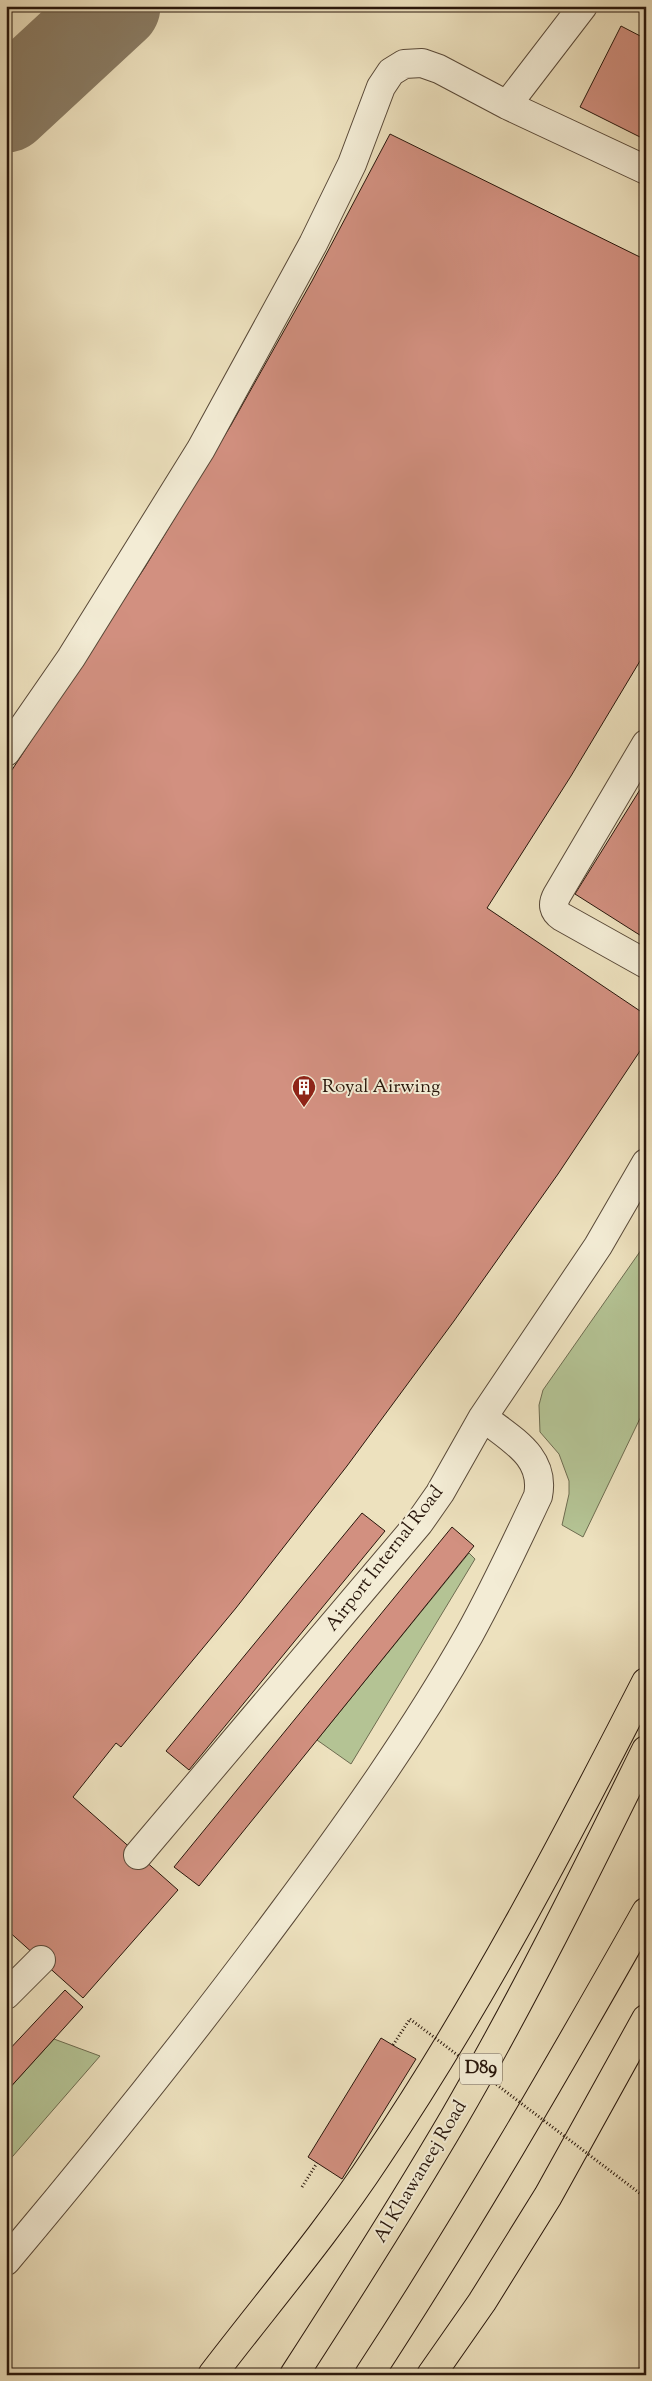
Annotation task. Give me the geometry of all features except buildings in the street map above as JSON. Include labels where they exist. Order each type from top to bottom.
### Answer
[{"type":"main road","points":[[212,2375],[329,2226],[417,2096],[532,1898],[646,1682]]},
{"type":"main road","name":"Al Khawaneej Road","points":[[294,2375],[363,2269],[455,2117],[540,1961],[646,1750]]},
{"type":"main road","points":[[368,2375],[411,2311],[490,2181],[646,1912]]},
{"type":"main road","points":[[431,2375],[482,2302],[548,2196],[646,2019]]},
{"type":"lane","points":[[507,105],[583,6]]},
{"type":"lane","points":[[6,752],[71,658],[201,449],[312,244],[352,164],[381,87],[391,72],[404,64],[422,63],[439,69],[507,105],[646,170]]},
{"type":"lane","points":[[646,744],[556,895],[554,907],[556,914],[646,964]]},
{"type":"lane","name":"Airport Internal Road","points":[[138,1855],[419,1522],[440,1493],[483,1417],[598,1246],[646,1163]]},
{"type":"lane","points":[[6,2261],[95,2155],[207,2015],[312,1873],[401,1747],[469,1634],[538,1496],[540,1484],[538,1471],[527,1453],[483,1417]]},
{"type":"lane","points":[[6,1995],[42,1960]]},
{"type":"path","points":[[393,2045],[410,2019],[646,2198]]},
{"type":"path","points":[[302,2187],[317,2164]]},
{"type":"green space","points":[[646,1243],[646,1406],[583,1537],[562,1525],[569,1494],[569,1481],[559,1454],[540,1432],[539,1405],[543,1390]]},
{"type":"green space","points":[[469,1553],[475,1559],[351,1764],[317,1740]]},
{"type":"green space","points":[[54,2039],[100,2056],[6,2164],[6,2092]]},
{"type":"taxiway","points":[[6,107],[115,6]]},
{"type":"railway","points":[[636,2375],[646,2362]]},
{"type":"place","name":"Royal Airwing","points":[[304,1108]]}]
